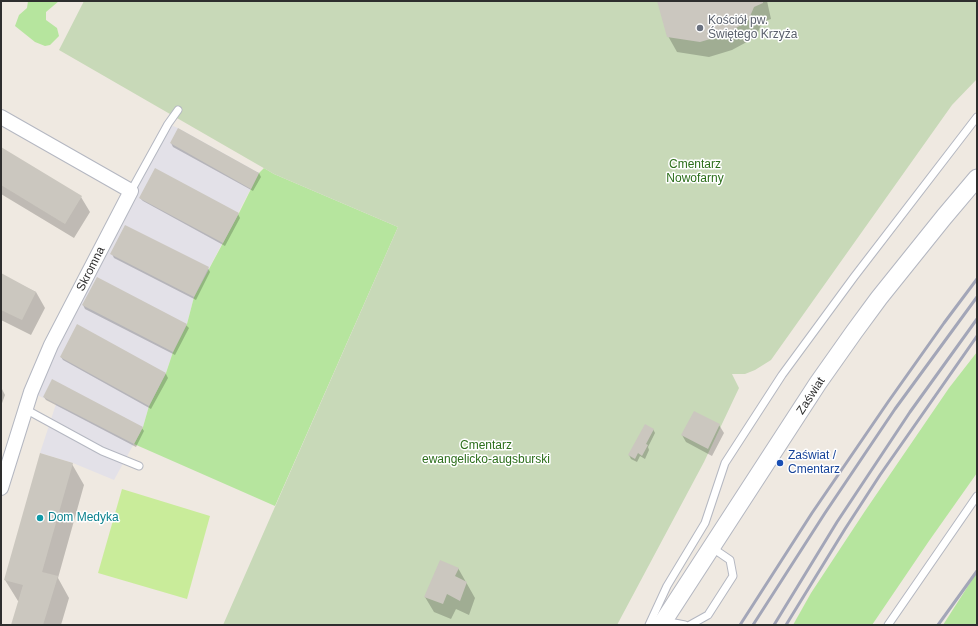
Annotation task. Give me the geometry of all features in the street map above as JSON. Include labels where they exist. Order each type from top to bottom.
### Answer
[{"type":"street","points":[[1,117],[131,191]]},
{"type":"street","name":"Zaświat","points":[[657,624],[711,547],[854,332],[904,267],[977,178]]},
{"type":"street","name":"Skromna","points":[[1,488],[25,409],[51,345],[131,191]]},
{"type":"lane","points":[[131,191],[168,124],[178,110]]},
{"type":"lane","points":[[685,625],[657,624],[667,586],[705,523],[725,463],[778,381],[854,277],[977,117]]},
{"type":"lane","points":[[25,409],[102,451],[139,466]]},
{"type":"lane","points":[[888,625],[977,496]]},
{"type":"lane","points":[[690,625],[708,615],[733,576],[730,560],[711,547]]},
{"type":"shaded area","points":[[168,124],[178,128],[259,173],[194,297],[187,324],[173,352],[166,373],[149,406],[143,427],[114,480],[73,463],[40,453],[56,404],[31,392]]},
{"type":"green space","points":[[28,1],[59,1],[46,12],[46,20],[57,28],[59,36],[50,45],[45,46],[35,42],[15,26],[19,15],[27,8]]},
{"type":"green space","name":"Cmentarz Nowofarny","points":[[84,1],[977,1],[977,79],[952,105],[771,360],[755,370],[745,374],[732,374],[739,388],[704,462],[617,625],[223,625],[398,227],[274,174],[59,50]]},
{"type":"green space","points":[[264,168],[274,174],[398,227],[275,506],[134,444],[143,427],[149,406],[166,373],[173,352],[187,324],[194,297],[259,173]]},
{"type":"green space","points":[[977,352],[977,473],[872,625],[793,625],[811,593],[865,511],[949,388]]},
{"type":"green space","points":[[122,489],[210,516],[187,599],[98,573]]},
{"type":"green space","points":[[977,572],[977,625],[943,625]]},
{"type":"building","name":"Kościół pw. Świętego Krzyża","points":[[657,1],[763,1],[763,3],[754,7],[748,21],[724,35],[700,42],[667,37]]},
{"type":"building","points":[[178,128],[259,173],[251,189],[170,143]]},
{"type":"building","points":[[1,147],[82,196],[65,224],[1,185]]},
{"type":"building","points":[[155,168],[239,213],[223,243],[139,198]]},
{"type":"building","points":[[125,225],[209,267],[194,297],[110,254]]},
{"type":"building","points":[[1,273],[36,292],[22,320],[1,310]]},
{"type":"building","points":[[97,277],[187,324],[173,352],[82,305]]},
{"type":"building","points":[[77,324],[166,373],[149,406],[60,357]]},
{"type":"building","points":[[52,379],[143,427],[134,444],[43,397]]},
{"type":"building","points":[[694,411],[720,424],[708,449],[681,435]]},
{"type":"building","points":[[645,424],[654,429],[646,444],[648,445],[642,456],[638,453],[635,459],[628,455]]},
{"type":"building","name":"Dom Medyka","points":[[40,453],[73,463],[42,572],[58,576],[43,625],[11,625],[23,585],[4,580]]},
{"type":"building","points":[[440,560],[459,568],[455,576],[467,582],[460,601],[447,594],[443,604],[424,597]]},
{"type":"railway","points":[[740,625],[812,513],[888,402],[977,279]]},
{"type":"railway","points":[[753,625],[825,513],[895,409],[977,297]]},
{"type":"railway","points":[[774,625],[837,522],[910,412],[977,319]]},
{"type":"railway","points":[[786,625],[880,475],[977,336]]},
{"type":"railway","points":[[938,625],[977,571]]},
{"type":"place","name":"Kościół pw. Świętego Krzyża","points":[[700,28]]},
{"type":"place","name":"Zaświat / Cmentarz","points":[[780,463]]},
{"type":"place","name":"Dom Medyka","points":[[40,518]]},
{"type":"park label","name":"Cmentarz ewangelicko-augsburski","points":[[486,453]]}]
